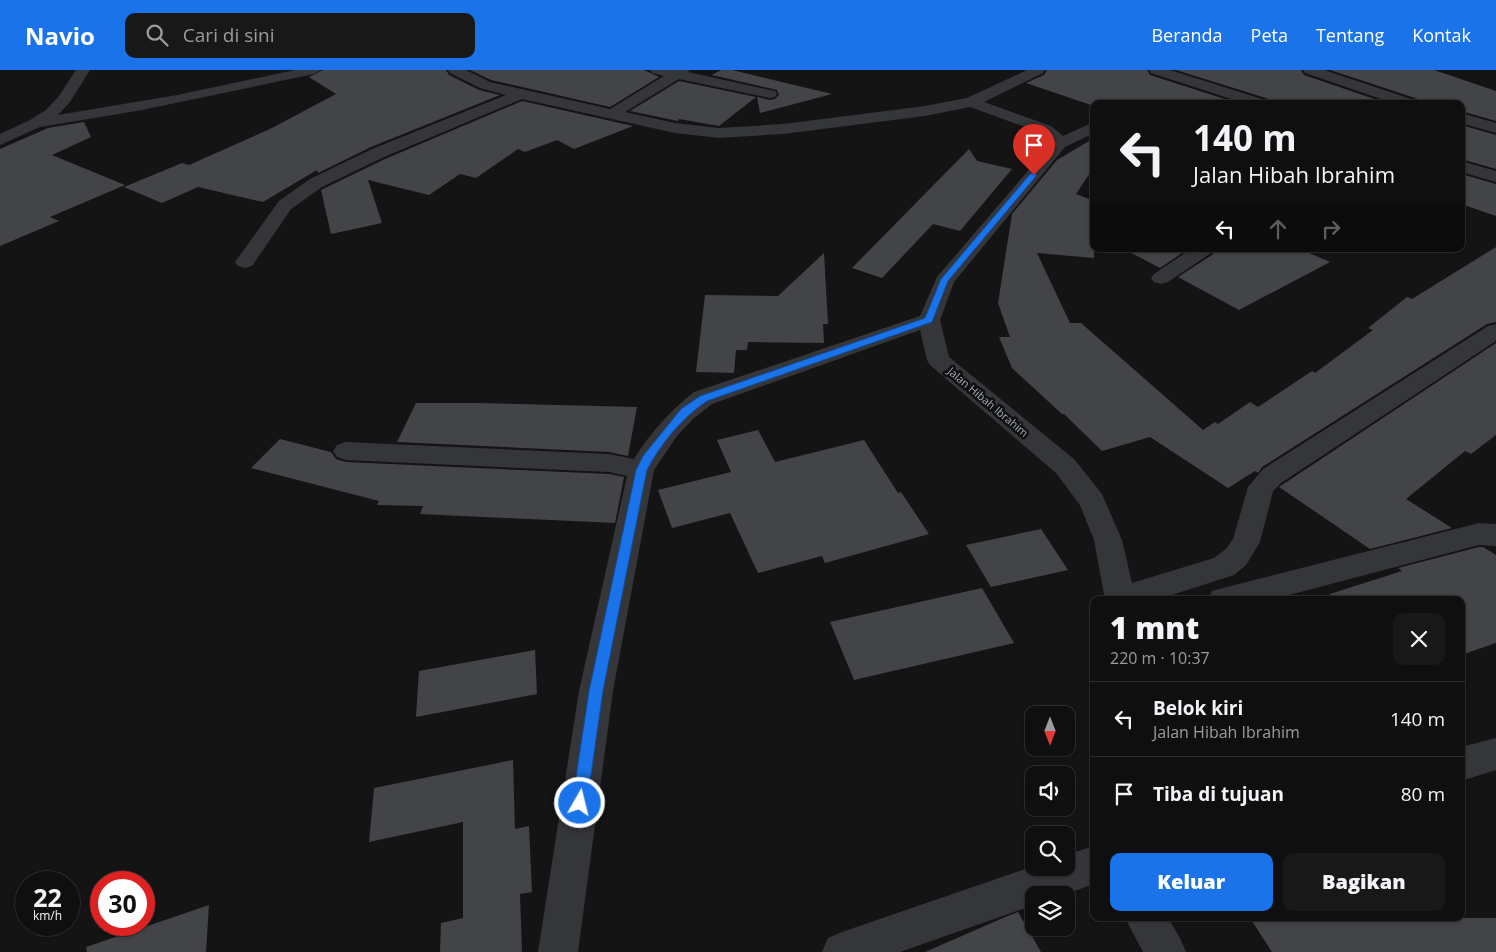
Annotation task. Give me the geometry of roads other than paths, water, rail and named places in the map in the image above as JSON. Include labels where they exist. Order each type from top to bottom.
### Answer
[{"type":"street","points":[[0,140],[38,123],[56,109],[66,97],[74,80],[83,70]]},
{"type":"street","points":[[38,123],[222,90],[314,70]]},
{"type":"street","points":[[455,70],[485,85],[521,94],[676,128],[719,133],[793,128],[925,111],[970,102],[1038,70]]},
{"type":"street","points":[[657,70],[680,72],[770,94]]},
{"type":"street","points":[[1156,70],[1250,100]]},
{"type":"street","points":[[1310,70],[1335,73],[1402,100]]},
{"type":"street","points":[[612,114],[680,72]]},
{"type":"street","points":[[245,262],[285,205],[316,184],[378,153],[521,94]]},
{"type":"street","points":[[970,102],[1045,129],[1066,141],[1090,145]]},
{"type":"street","points":[[1465,119],[1496,128]]},
{"type":"street","points":[[558,952],[596,691],[641,470],[647,459],[684,412],[703,398],[929,320],[944,281],[1066,141],[1090,129]]},
{"type":"street","points":[[1465,167],[1496,177]]},
{"type":"street","points":[[1161,278],[1200,252]]},
{"type":"street","name":"Jalan Hibah Ibrahim","points":[[929,320],[938,360],[1065,466],[1092,501],[1108,540],[1119,596]]},
{"type":"street","points":[[1133,596],[1224,567],[1236,557],[1246,542],[1261,487],[1272,476],[1495,333]]},
{"type":"street","points":[[346,451],[609,463],[641,470]]},
{"type":"street","points":[[1239,596],[1479,534],[1496,535]]},
{"type":"street","points":[[1465,763],[1496,754]]},
{"type":"street","points":[[842,952],[1090,866]]},
{"type":"street","points":[[1147,921],[1166,952]]}]
